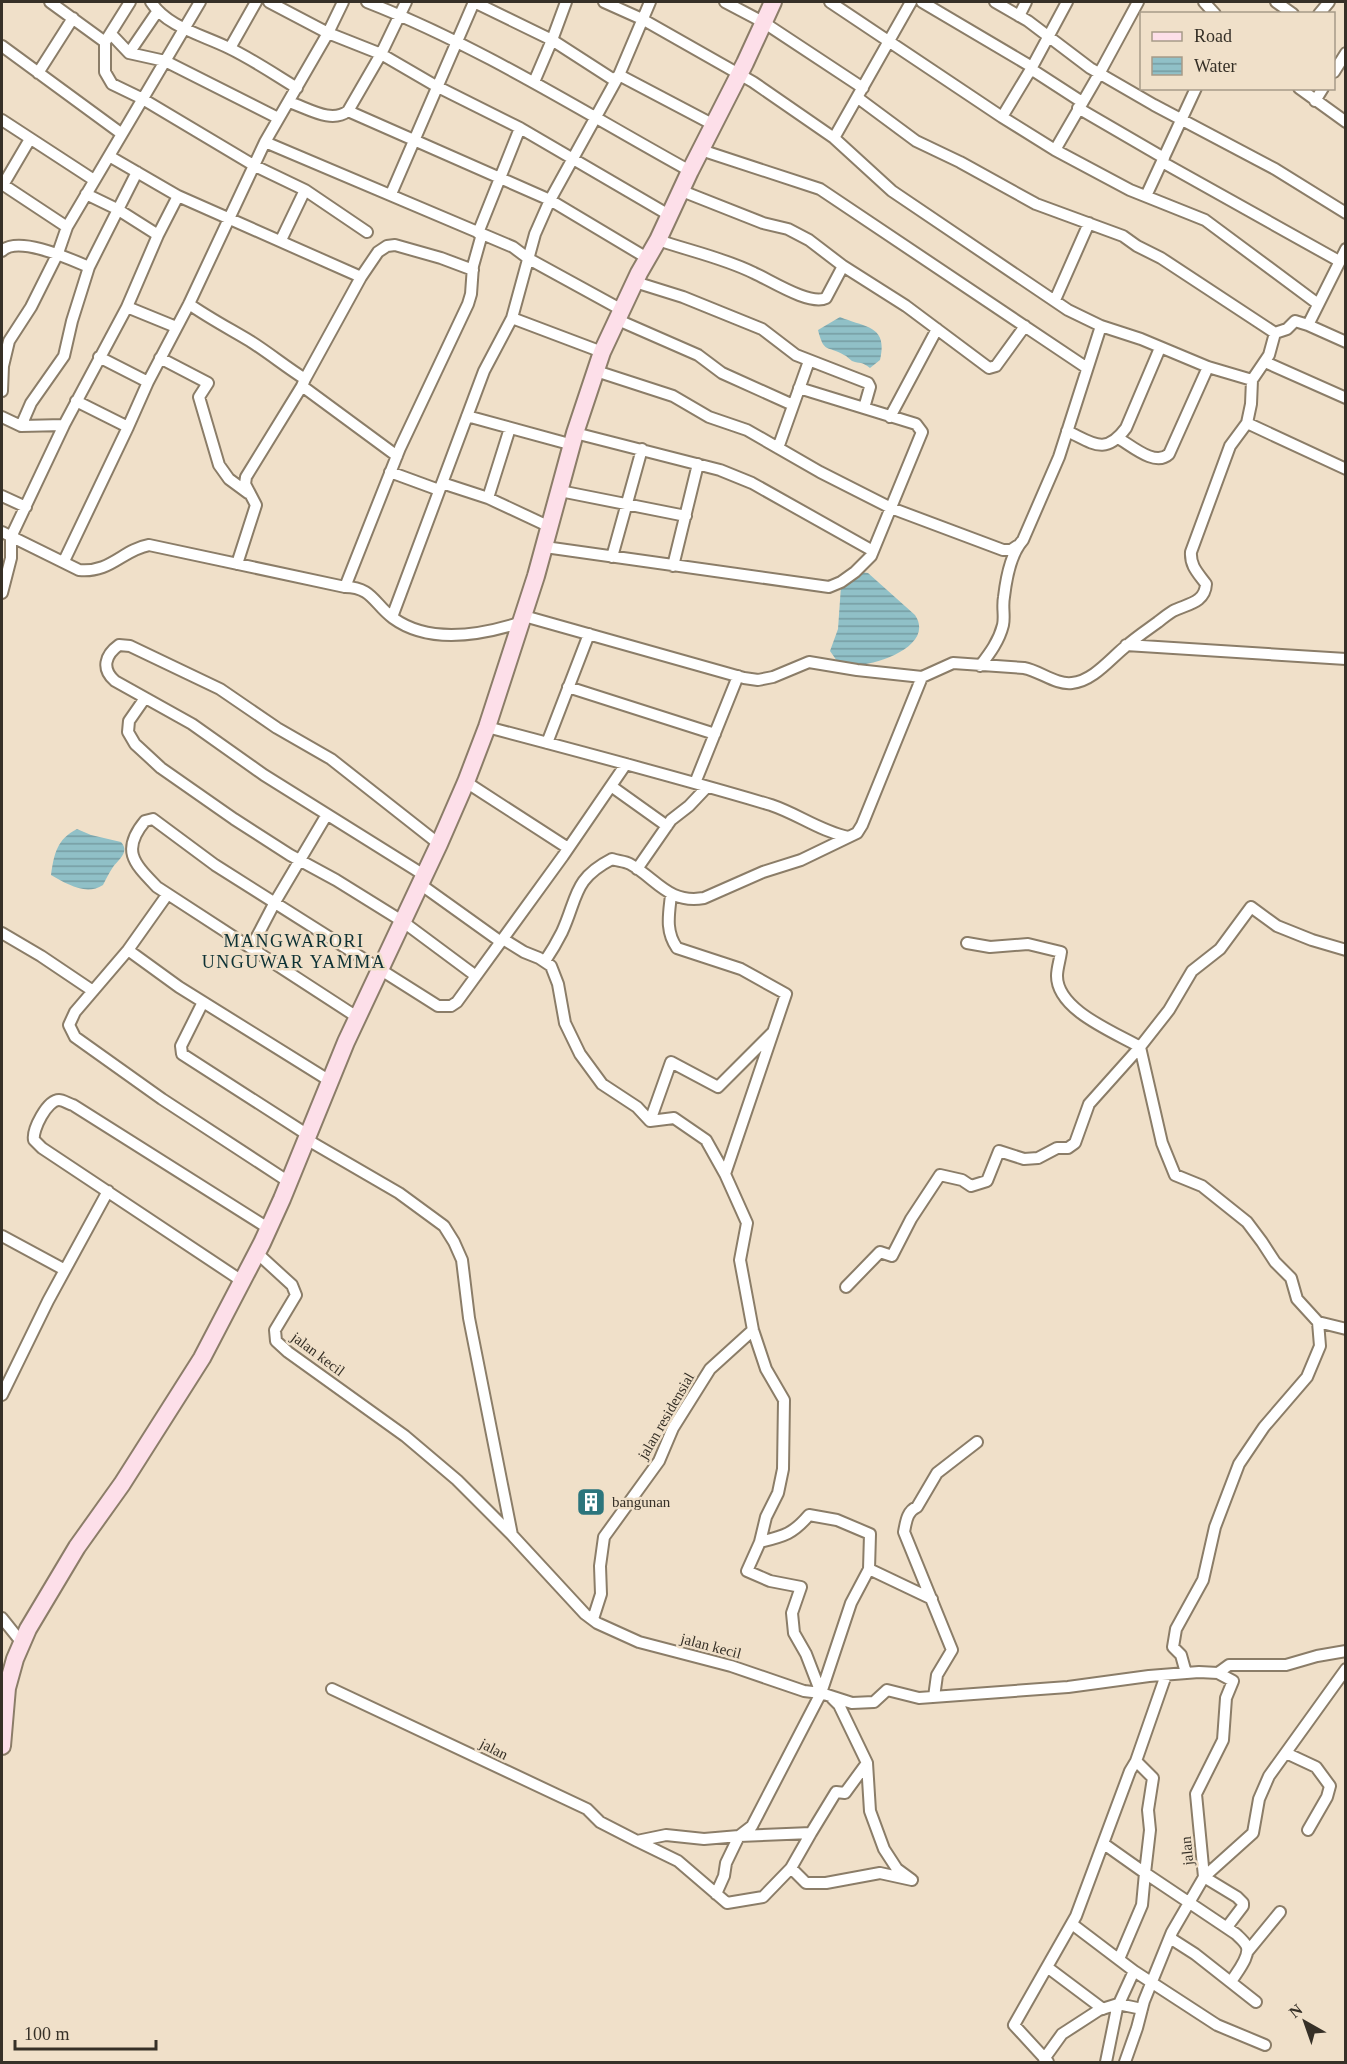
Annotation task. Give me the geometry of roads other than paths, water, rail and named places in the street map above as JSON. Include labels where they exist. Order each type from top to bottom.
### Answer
[{"type":"street","points":[[50,2],[129,53],[165,61],[278,118]]},
{"type":"street","points":[[130,2],[108,38],[105,72],[112,84],[141,98],[255,166],[305,190],[367,232]]},
{"type":"street","points":[[151,2],[158,12],[230,48],[297,88]]},
{"type":"street","points":[[2,391],[5,338],[31,307],[67,228],[141,98],[200,2]]},
{"type":"street","points":[[230,48],[256,2]]},
{"type":"street","points":[[269,2],[328,33],[381,54],[436,86],[520,128],[669,215]]},
{"type":"street","points":[[64,561],[265,142],[328,33],[343,2]]},
{"type":"street","points":[[367,2],[400,15],[534,82],[690,171]]},
{"type":"street","points":[[289,102],[332,117],[348,111],[381,54],[406,2]]},
{"type":"street","points":[[391,194],[474,2],[552,40],[614,80],[619,75]]},
{"type":"street","points":[[534,82],[566,2]]},
{"type":"street","points":[[604,2],[642,19],[739,74],[834,138],[892,191],[1068,310],[1101,326],[1208,367],[1252,380]]},
{"type":"street","points":[[392,617],[484,371],[512,318],[532,241],[550,200],[619,75],[650,2]]},
{"type":"street","points":[[725,2],[763,22],[861,93],[916,141],[960,162],[1036,204],[1123,236],[1161,258],[1275,333]]},
{"type":"street","points":[[2,1746],[4,1693],[22,1642],[53,1584],[178,1399],[257,1253],[357,1017],[439,844],[487,727],[523,619],[574,439],[602,352],[773,2]]},
{"type":"street","points":[[830,2],[1055,150],[1130,190],[1205,220],[1318,304]]},
{"type":"street","points":[[834,138],[911,2]]},
{"type":"street","points":[[922,2],[1031,68],[1080,105],[1163,160],[1339,261]]},
{"type":"street","points":[[995,2],[1019,16],[1100,74],[1275,169],[1346,213]]},
{"type":"street","points":[[1019,16],[1026,2]]},
{"type":"street","points":[[1002,117],[1067,2]]},
{"type":"street","points":[[1055,150],[1100,74],[1137,2]]},
{"type":"street","points":[[1276,2],[1290,12]]},
{"type":"street","points":[[129,53],[158,12]]},
{"type":"street","points":[[38,73],[73,18]]},
{"type":"street","points":[[2,46],[122,134]]},
{"type":"street","points":[[1335,70],[1345,55]]},
{"type":"street","points":[[619,75],[714,125]]},
{"type":"street","points":[[1146,196],[1195,90]]},
{"type":"street","points":[[1301,90],[1346,122]]},
{"type":"street","points":[[1315,101],[1322,90]]},
{"type":"street","points":[[348,111],[550,200],[647,258]]},
{"type":"street","points":[[3,124],[94,180]]},
{"type":"street","points":[[345,587],[390,472],[468,304],[480,233],[499,178],[520,128]]},
{"type":"street","points":[[30,139],[2,184],[67,228]]},
{"type":"street","points":[[265,142],[513,247],[620,315],[698,355],[722,374],[793,405]]},
{"type":"street","points":[[701,150],[820,189],[1087,368]]},
{"type":"street","points":[[109,156],[178,196],[361,277]]},
{"type":"street","points":[[21,426],[31,403],[64,356],[89,267],[137,172]]},
{"type":"street","points":[[281,240],[305,190]]},
{"type":"street","points":[[682,191],[763,223],[788,229],[809,240],[843,266],[906,306],[989,368],[996,366],[1025,326]]},
{"type":"street","points":[[86,194],[117,209],[158,235]]},
{"type":"street","points":[[2,593],[11,558],[6,534],[26,507],[76,401],[127,307],[158,235],[178,196]]},
{"type":"street","points":[[1055,300],[1089,223]]},
{"type":"street","points":[[658,240],[753,272],[781,287],[809,298],[821,300],[826,298],[843,266]]},
{"type":"street","points":[[2,251],[11,245],[57,253],[89,267]]},
{"type":"street","points":[[237,564],[256,505],[248,493],[245,484],[246,477],[303,383],[361,277],[378,252],[387,246],[395,245],[448,260],[473,270]]},
{"type":"street","points":[[1308,325],[1346,249]]},
{"type":"street","points":[[635,282],[683,297],[762,329],[796,355],[868,383],[870,387],[864,408]]},
{"type":"street","points":[[189,304],[218,324],[250,341],[397,456]]},
{"type":"street","points":[[127,307],[176,327]]},
{"type":"street","points":[[512,318],[602,352]]},
{"type":"street","points":[[1275,333],[1287,329],[1295,321],[1346,342]]},
{"type":"street","points":[[596,371],[672,396],[709,417],[747,430],[820,472],[891,508],[1003,550],[1011,550],[1023,540],[1043,497],[1101,326]]},
{"type":"street","points":[[890,417],[937,329]]},
{"type":"street","points":[[6,534],[79,570],[98,570],[149,545],[345,587],[357,587],[392,617],[414,630],[444,635],[494,631],[523,619],[588,634],[758,680],[773,677],[809,662],[922,677],[953,663],[1024,668],[1071,684],[1081,681],[1101,668],[1126,645],[1172,612],[1198,601],[1204,594],[1206,584],[1193,567],[1191,552],[1230,446],[1247,423],[1252,380],[1269,355],[1275,333]]},
{"type":"street","points":[[1067,431],[1100,446],[1108,445],[1118,438],[1126,428],[1160,348]]},
{"type":"street","points":[[99,357],[148,382]]},
{"type":"street","points":[[160,358],[208,383],[199,397],[219,465],[229,479],[248,493]]},
{"type":"street","points":[[778,448],[809,361]]},
{"type":"street","points":[[1265,362],[1346,398]]},
{"type":"street","points":[[1118,438],[1151,457],[1160,459],[1169,454],[1208,367]]},
{"type":"street","points":[[545,547],[829,587],[841,582],[871,556],[922,432],[916,424],[799,388]]},
{"type":"street","points":[[76,401],[128,427]]},
{"type":"street","points":[[467,416],[510,428],[642,449],[698,464],[752,483],[873,551]]},
{"type":"street","points":[[2,417],[21,426],[64,425]]},
{"type":"street","points":[[1247,423],[1346,469]]},
{"type":"street","points":[[488,498],[510,428]]},
{"type":"street","points":[[612,556],[642,449]]},
{"type":"street","points":[[674,566],[698,464]]},
{"type":"street","points":[[390,472],[488,498],[550,527]]},
{"type":"street","points":[[560,491],[686,516]]},
{"type":"street","points":[[2,496],[26,507]]},
{"type":"street","points":[[980,666],[996,644],[1002,628],[1005,614],[1004,596],[1017,546]]},
{"type":"street","points":[[547,743],[588,634]]},
{"type":"street","points":[[439,844],[332,759],[277,728],[220,689],[130,646],[119,645],[107,656],[108,675],[192,724],[422,880],[502,940],[545,962],[555,975],[565,1023],[580,1054],[602,1084],[637,1107],[650,1121]]},
{"type":"street","points":[[1126,645],[1346,659]]},
{"type":"street","points":[[695,783],[738,676]]},
{"type":"street","points":[[545,962],[562,931],[580,884],[595,868],[612,859],[628,863],[671,895],[691,899],[704,898],[763,872],[801,860],[857,833],[922,677]]},
{"type":"street","points":[[568,687],[715,734]]},
{"type":"street","points":[[145,698],[129,721],[128,732],[135,744],[161,768],[300,860],[402,921],[476,976]]},
{"type":"street","points":[[487,727],[775,807],[834,834],[848,837]]},
{"type":"street","points":[[357,1017],[167,895],[138,868],[131,853],[141,826],[149,819],[153,819],[215,865],[438,1006],[445,1007],[457,1002],[626,764]]},
{"type":"street","points":[[466,782],[568,848]]},
{"type":"street","points":[[611,786],[667,826]]},
{"type":"street","points":[[637,869],[678,813],[699,797],[707,787]]},
{"type":"street","points":[[251,948],[275,902],[326,816]]},
{"type":"street","points":[[167,895],[128,950],[75,1012],[69,1025],[75,1037],[162,1099],[289,1182]]},
{"type":"street","points":[[671,895],[668,928],[677,948],[741,969],[786,994],[725,1174]]},
{"type":"street","points":[[846,1287],[880,1252],[892,1256],[911,1219],[940,1176],[962,1180],[971,1185],[987,1181],[999,1151],[1024,1159],[1038,1158],[1057,1148],[1068,1148],[1075,1143],[1089,1104],[1140,1047],[1169,1010],[1192,971],[1220,949],[1251,908],[1277,926],[1346,950]]},
{"type":"street","points":[[2,933],[42,956],[93,991]]},
{"type":"street","points":[[967,943],[990,947],[1028,944],[1061,952],[1057,978],[1067,1001],[1079,1013],[1140,1047],[1162,1143],[1175,1175],[1202,1186],[1247,1222],[1275,1262],[1291,1278],[1297,1299],[1318,1322],[1346,1329]]},
{"type":"street","points":[[128,950],[203,1002],[330,1081]]},
{"type":"street","points":[[203,1002],[181,1046],[183,1054],[307,1137],[399,1193],[444,1226],[454,1242],[462,1260],[469,1318],[512,1535]]},
{"type":"street","points":[[650,1121],[670,1062],[718,1088],[774,1031]]},
{"type":"street","points":[[242,1281],[42,1148],[34,1140],[33,1131],[53,1102],[59,1100],[73,1105],[268,1228]]},
{"type":"street","points":[[650,1121],[674,1118],[706,1140],[725,1174],[747,1223],[741,1260],[753,1330],[766,1369],[784,1400],[783,1469],[778,1493],[766,1517],[760,1542],[747,1571],[770,1581],[801,1587],[792,1613],[794,1633],[806,1654],[821,1693]]},
{"type":"street","points":[[2,1395],[108,1191]]},
{"type":"street","points":[[2,1236],[65,1270]]},
{"type":"street","name":"jalan kecil","points":[[257,1253],[292,1285],[296,1292],[275,1330],[276,1341],[405,1436],[457,1480],[592,1619],[639,1642],[731,1666],[792,1688],[821,1693],[852,1703],[874,1702],[887,1690],[919,1698],[1068,1687],[1186,1673],[1218,1673],[1229,1665],[1286,1665],[1346,1651]]},
{"type":"street","points":[[1186,1673],[1180,1655],[1173,1647],[1176,1629],[1203,1580],[1208,1554],[1224,1502],[1239,1464],[1252,1443],[1307,1377],[1320,1346],[1318,1322]]},
{"type":"street","name":"jalan residensial","points":[[592,1619],[601,1594],[600,1566],[604,1537],[658,1461],[673,1428],[710,1369],[753,1330]]},
{"type":"street","points":[[934,1697],[938,1675],[952,1650],[904,1532],[906,1520],[912,1509],[917,1507],[937,1473],[977,1442]]},
{"type":"street","points":[[716,1894],[726,1863],[739,1836],[752,1827],[821,1693],[850,1603],[869,1569],[870,1534],[837,1520],[809,1515],[797,1529],[782,1537],[760,1542]]},
{"type":"street","points":[[869,1569],[932,1599]]},
{"type":"street","points":[[2,1618],[22,1642]]},
{"type":"street","points":[[1227,1927],[1243,1903],[1238,1897],[1204,1877],[1253,1833],[1259,1800],[1269,1776],[1346,1669]]},
{"type":"street","name":"jalan","points":[[1125,2062],[1142,2009],[1170,1938],[1204,1877],[1196,1794],[1223,1740],[1226,1698],[1233,1681],[1218,1673]]},
{"type":"street","points":[[1142,2009],[1118,2004],[1103,2009],[1062,2034],[1046,2061],[1014,2025],[1072,1924],[1104,1845],[1108,1827],[1136,1761],[1166,1675]]},
{"type":"street","name":"jalan","points":[[332,1689],[587,1809],[600,1822],[678,1861],[727,1903],[763,1897],[791,1868],[836,1792],[845,1793],[867,1763]]},
{"type":"street","points":[[791,1868],[806,1883],[826,1883],[880,1873],[912,1880],[897,1869],[884,1849],[870,1811],[867,1763],[840,1706],[832,1698]]},
{"type":"street","points":[[1286,1753],[1316,1767],[1330,1786],[1327,1797],[1308,1830]]},
{"type":"street","points":[[1119,1959],[1142,1905],[1150,1830],[1148,1810],[1153,1778],[1136,1761]]},
{"type":"street","points":[[637,1841],[666,1835],[704,1839],[811,1833]]},
{"type":"street","points":[[1104,1845],[1227,1927],[1247,1946],[1248,1951]]},
{"type":"street","points":[[1231,1982],[1248,1951],[1280,1912]]},
{"type":"street","points":[[1072,1924],[1134,1971],[1217,2025],[1264,2045]]},
{"type":"street","points":[[1170,1938],[1195,1954],[1256,2002]]},
{"type":"street","points":[[1047,1967],[1103,2009]]},
{"type":"street","points":[[1106,2062],[1118,2004],[1134,1971]]},
{"type":"water","points":[[840,317],[866,326],[878,334],[882,349],[880,360],[870,368],[827,348],[822,343],[818,330]]},
{"type":"water","points":[[860,572],[868,573],[915,615],[919,626],[917,635],[911,644],[901,651],[877,661],[853,665],[837,661],[830,651],[838,629],[841,586]]},
{"type":"water","points":[[77,829],[121,842],[123,846],[123,855],[103,885],[97,888],[77,888],[51,875],[61,842]]},
{"type":"place","name":"bangunan","points":[[591,1502]]},
{"type":"district","name":"MANGWARORI UNGUWAR YAMMA","points":[[294,951]]}]
